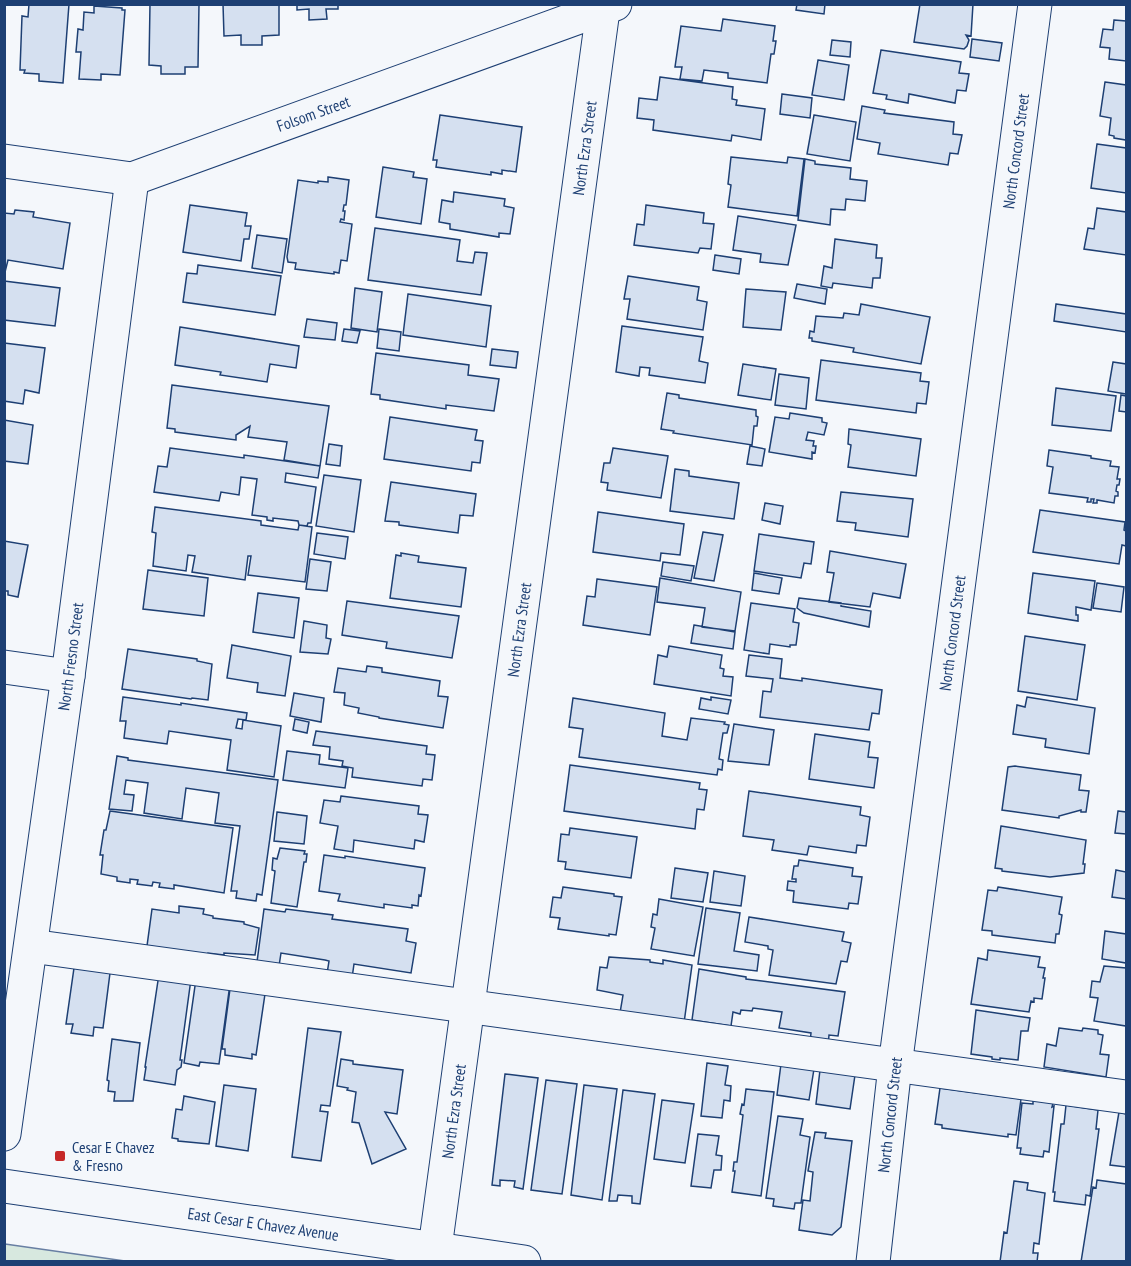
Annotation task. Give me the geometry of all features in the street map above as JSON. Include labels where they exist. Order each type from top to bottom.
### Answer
[{"type":"street","name":"North Concord Street","points":[[873,1262],[895,1066],[1035,4]]},
{"type":"street","name":"Folsom Street","points":[[4,161],[132,179],[609,7]]},
{"type":"street","name":"North Ezra Street","points":[[435,1248],[609,7]]},
{"type":"street","name":"North Fresno Street","points":[[4,1134],[69,676],[132,179]]},
{"type":"street","points":[[4,667],[69,676]]},
{"type":"street","points":[[31,946],[1126,1097]]},
{"type":"street","name":"East Cesar E Chavez Avenue","points":[[4,1186],[524,1262]]},
{"type":"shaded area","points":[[5,1244],[125,1261],[5,1261]]},
{"type":"building","points":[[29,4],[69,4],[63,83],[39,81],[39,74],[24,73],[25,70],[20,70],[22,16],[28,17]]},
{"type":"building","points":[[150,4],[199,4],[198,67],[185,67],[185,74],[161,74],[161,66],[149,65]]},
{"type":"building","points":[[223,4],[279,4],[279,35],[262,36],[262,45],[241,45],[241,35],[224,36]]},
{"type":"building","points":[[297,4],[338,4],[338,9],[326,9],[327,19],[309,20],[309,9],[297,10]]},
{"type":"building","points":[[797,4],[825,4],[824,14],[796,10]]},
{"type":"building","points":[[920,4],[973,4],[971,36],[966,35],[969,40],[967,46],[964,49],[914,42]]},
{"type":"building","points":[[94,6],[125,10],[120,75],[101,74],[101,80],[79,79],[81,52],[76,52],[78,29],[83,30],[84,12],[94,13]]},
{"type":"building","points":[[723,19],[775,26],[773,41],[776,41],[774,54],[771,54],[767,83],[728,78],[728,73],[704,70],[702,81],[680,79],[682,67],[675,67],[681,26],[721,31]]},
{"type":"building","points":[[1114,20],[1126,21],[1126,61],[1109,59],[1110,48],[1100,47],[1103,29],[1113,30]]},
{"type":"building","points":[[972,39],[1002,43],[999,61],[970,57]]},
{"type":"building","points":[[832,40],[851,42],[850,57],[830,55]]},
{"type":"building","points":[[881,50],[961,62],[959,73],[969,74],[966,91],[957,90],[955,103],[909,94],[908,103],[886,99],[887,95],[873,93]]},
{"type":"building","points":[[818,60],[849,65],[844,100],[812,95]]},
{"type":"building","points":[[660,77],[733,87],[732,99],[737,100],[736,105],[765,109],[761,140],[732,135],[731,141],[653,130],[654,120],[637,118],[639,98],[657,100]]},
{"type":"building","points":[[1105,82],[1126,85],[1126,140],[1109,135],[1111,118],[1100,116]]},
{"type":"building","points":[[782,94],[812,98],[810,118],[780,114]]},
{"type":"building","points":[[862,106],[885,110],[884,113],[954,122],[953,134],[962,135],[958,154],[950,153],[948,165],[878,154],[880,143],[857,139]]},
{"type":"building","points":[[440,115],[522,127],[516,172],[502,170],[502,174],[491,172],[491,175],[436,167],[437,160],[433,160]]},
{"type":"building","points":[[814,115],[856,122],[850,161],[807,154]]},
{"type":"building","points":[[1097,144],[1126,148],[1126,193],[1091,188]]},
{"type":"building","points":[[731,157],[787,163],[788,157],[804,159],[797,216],[728,207]]},
{"type":"building","points":[[805,159],[815,161],[815,164],[851,168],[850,179],[867,181],[865,201],[846,199],[845,210],[831,209],[830,225],[798,220]]},
{"type":"building","points":[[383,167],[414,172],[413,177],[427,179],[421,224],[376,217]]},
{"type":"building","points":[[328,177],[349,180],[346,205],[343,211],[345,211],[344,220],[341,219],[340,222],[352,224],[347,261],[341,260],[339,273],[334,272],[334,274],[295,269],[296,263],[288,262],[287,257],[298,180],[328,182]]},
{"type":"building","points":[[454,192],[505,199],[504,206],[514,208],[510,234],[499,233],[499,237],[450,229],[450,224],[439,222],[442,200],[453,202]]},
{"type":"building","points":[[190,205],[247,213],[245,226],[251,226],[249,239],[244,239],[241,261],[183,252]]},
{"type":"building","points":[[646,205],[704,213],[703,223],[714,224],[711,249],[700,248],[698,253],[634,245],[637,224],[644,225]]},
{"type":"building","points":[[1097,208],[1126,212],[1126,255],[1084,249],[1088,228],[1094,229]]},
{"type":"building","points":[[15,210],[34,212],[33,217],[70,223],[63,269],[8,260],[4,276],[4,213],[14,214]]},
{"type":"building","points":[[738,216],[796,225],[788,265],[760,262],[761,254],[733,250]]},
{"type":"building","points":[[375,228],[460,240],[457,261],[473,263],[475,252],[487,253],[481,295],[368,280]]},
{"type":"building","points":[[257,235],[287,239],[282,273],[252,268]]},
{"type":"building","points":[[835,239],[877,245],[876,258],[882,258],[880,278],[873,278],[872,288],[833,283],[832,288],[821,286],[824,266],[832,268]]},
{"type":"building","points":[[715,255],[741,259],[739,274],[713,270]]},
{"type":"building","points":[[198,265],[281,276],[275,315],[183,302],[187,273],[197,274]]},
{"type":"building","points":[[628,276],[699,287],[697,300],[707,302],[703,330],[627,319],[630,299],[624,299]]},
{"type":"building","points":[[4,281],[60,288],[55,326],[4,320]]},
{"type":"building","points":[[797,284],[827,289],[825,304],[794,298]]},
{"type":"building","points":[[355,288],[382,292],[377,332],[351,328]]},
{"type":"building","points":[[746,289],[786,292],[781,330],[743,327]]},
{"type":"building","points":[[408,294],[491,306],[486,347],[403,335]]},
{"type":"building","points":[[861,304],[930,317],[921,364],[853,352],[854,348],[812,341],[812,338],[809,338],[810,331],[814,332],[816,316],[843,318],[844,313],[859,315]]},
{"type":"building","points":[[1056,304],[1126,314],[1126,332],[1054,321]]},
{"type":"building","points":[[307,319],[337,323],[335,340],[304,337]]},
{"type":"building","points":[[622,326],[703,337],[699,361],[708,363],[705,383],[649,375],[650,368],[640,367],[639,376],[616,372]]},
{"type":"building","points":[[180,327],[299,346],[296,368],[270,364],[267,382],[175,365]]},
{"type":"building","points":[[344,329],[360,331],[357,343],[342,341]]},
{"type":"building","points":[[379,329],[401,332],[399,351],[377,348]]},
{"type":"building","points":[[4,343],[45,348],[39,393],[25,390],[23,404],[4,401]]},
{"type":"building","points":[[492,349],[518,352],[516,368],[490,365]]},
{"type":"building","points":[[376,353],[469,365],[468,375],[499,379],[494,411],[446,405],[446,409],[380,399],[380,395],[371,394]]},
{"type":"building","points":[[821,360],[921,373],[920,381],[929,382],[926,404],[917,403],[916,413],[816,400]]},
{"type":"building","points":[[1113,362],[1126,364],[1126,394],[1108,391]]},
{"type":"building","points":[[743,364],[776,369],[771,400],[738,395]]},
{"type":"building","points":[[779,374],[809,378],[806,409],[775,405]]},
{"type":"building","points":[[172,385],[329,406],[320,466],[284,460],[287,442],[248,437],[250,426],[236,435],[236,440],[175,432],[175,429],[167,428]]},
{"type":"building","points":[[1056,388],[1116,396],[1111,431],[1052,425]]},
{"type":"building","points":[[667,393],[679,395],[679,398],[756,410],[757,426],[754,426],[752,445],[673,433],[674,431],[661,429]]},
{"type":"building","points":[[1121,395],[1126,396],[1126,412],[1119,411]]},
{"type":"building","points":[[790,413],[822,418],[822,422],[827,423],[824,435],[808,432],[806,440],[814,441],[813,446],[816,446],[815,453],[812,452],[812,459],[769,452],[775,417],[789,419]]},
{"type":"building","points":[[390,417],[477,430],[475,440],[483,441],[480,463],[472,462],[471,471],[384,459]]},
{"type":"building","points":[[4,420],[33,425],[28,464],[4,461]]},
{"type":"building","points":[[849,429],[921,439],[916,476],[848,467],[851,445],[848,444]]},
{"type":"building","points":[[329,444],[342,446],[340,466],[326,464]]},
{"type":"building","points":[[750,446],[765,449],[762,466],[747,464]]},
{"type":"building","points":[[170,448],[244,458],[244,455],[320,466],[318,478],[286,473],[285,482],[316,487],[311,523],[307,526],[299,525],[298,521],[273,518],[273,521],[267,520],[267,517],[252,515],[257,479],[241,477],[239,495],[221,492],[219,501],[154,492],[158,466],[167,467]]},
{"type":"building","points":[[613,448],[668,456],[661,498],[607,490],[608,483],[601,482],[604,463],[610,463]]},
{"type":"building","points":[[1049,450],[1091,456],[1091,458],[1111,461],[1110,466],[1119,467],[1117,479],[1120,479],[1116,491],[1118,496],[1115,496],[1114,503],[1097,500],[1097,503],[1093,503],[1094,499],[1087,502],[1088,498],[1049,493],[1053,467],[1047,466]]},
{"type":"building","points":[[675,469],[689,471],[689,476],[739,483],[734,519],[670,511]]},
{"type":"building","points":[[324,475],[361,480],[354,532],[316,526]]},
{"type":"building","points":[[391,482],[476,494],[473,516],[460,515],[458,533],[385,521]]},
{"type":"building","points":[[841,492],[913,499],[908,537],[855,530],[856,523],[837,521]]},
{"type":"building","points":[[765,503],[783,506],[780,524],[762,520]]},
{"type":"building","points":[[155,507],[261,521],[261,525],[298,530],[299,525],[312,527],[305,582],[248,575],[251,556],[248,556],[245,580],[192,572],[195,556],[188,555],[186,571],[153,566],[156,533],[152,532]]},
{"type":"building","points":[[1040,510],[1125,522],[1126,546],[1122,545],[1119,564],[1033,552]]},
{"type":"building","points":[[598,512],[684,524],[680,555],[661,553],[660,561],[593,552]]},
{"type":"building","points":[[703,532],[723,535],[714,581],[694,578]]},
{"type":"building","points":[[317,533],[348,537],[345,559],[314,554]]},
{"type":"building","points":[[759,534],[814,542],[811,564],[804,563],[801,578],[754,571]]},
{"type":"building","points":[[4,541],[28,545],[18,597],[8,595],[8,591],[4,591]]},
{"type":"building","points":[[830,551],[906,564],[900,598],[873,593],[870,607],[829,602],[834,573],[827,572]]},
{"type":"building","points":[[401,553],[419,556],[418,562],[466,568],[461,607],[390,598],[396,555],[401,556]]},
{"type":"building","points":[[310,559],[331,562],[327,591],[306,589]]},
{"type":"building","points":[[663,562],[694,566],[691,581],[661,576]]},
{"type":"building","points":[[148,570],[208,578],[204,616],[143,609]]},
{"type":"building","points":[[754,573],[782,578],[779,594],[752,590]]},
{"type":"building","points":[[1033,573],[1095,581],[1091,610],[1076,607],[1078,621],[1028,613]]},
{"type":"building","points":[[660,578],[741,592],[735,631],[702,627],[705,608],[657,602]]},
{"type":"building","points":[[597,579],[657,587],[650,635],[583,625],[587,596],[595,597]]},
{"type":"building","points":[[1097,583],[1124,587],[1121,612],[1093,608]]},
{"type":"building","points":[[258,593],[299,598],[294,638],[253,632]]},
{"type":"building","points":[[799,598],[841,603],[841,606],[871,611],[869,627],[804,613],[797,608]]},
{"type":"building","points":[[347,601],[459,616],[452,658],[386,648],[387,642],[342,635]]},
{"type":"building","points":[[751,603],[795,609],[793,622],[799,623],[796,645],[790,645],[790,647],[770,644],[769,654],[744,650]]},
{"type":"building","points":[[304,621],[327,625],[326,638],[331,639],[328,654],[300,652]]},
{"type":"building","points":[[694,625],[735,632],[733,649],[691,643]]},
{"type":"building","points":[[1025,636],[1085,645],[1077,700],[1018,691]]},
{"type":"building","points":[[232,645],[291,656],[285,696],[257,692],[258,683],[227,678]]},
{"type":"building","points":[[669,646],[722,655],[720,668],[724,669],[723,676],[733,677],[731,696],[654,684],[658,655],[667,657]]},
{"type":"building","points":[[128,649],[197,659],[197,661],[212,664],[208,700],[122,689]]},
{"type":"building","points":[[749,655],[782,659],[780,678],[802,681],[802,678],[882,690],[879,714],[872,713],[869,730],[760,717],[763,691],[771,692],[773,679],[746,676]]},
{"type":"building","points":[[367,666],[382,668],[382,672],[440,681],[438,696],[448,697],[443,728],[379,718],[358,713],[359,708],[344,705],[345,693],[334,692],[338,668],[366,672]]},
{"type":"building","points":[[294,693],[324,698],[321,722],[290,716]]},
{"type":"building","points":[[123,697],[247,713],[246,720],[238,719],[236,728],[242,729],[243,720],[281,726],[274,777],[227,770],[231,740],[169,731],[167,744],[124,738],[126,721],[120,721]]},
{"type":"building","points":[[711,697],[731,700],[728,714],[699,709],[701,698],[711,700]]},
{"type":"building","points":[[1027,697],[1095,708],[1089,754],[1045,747],[1046,739],[1013,734],[1017,705],[1025,707]]},
{"type":"building","points":[[573,698],[665,713],[662,736],[687,740],[691,718],[725,722],[724,724],[729,725],[727,733],[723,733],[719,759],[723,760],[722,770],[718,769],[717,775],[579,757],[583,729],[569,727]]},
{"type":"building","points":[[295,719],[309,722],[307,733],[293,730]]},
{"type":"building","points":[[734,724],[774,730],[769,765],[728,761]]},
{"type":"building","points":[[316,731],[427,746],[426,754],[435,755],[432,780],[423,779],[422,786],[352,777],[353,768],[342,766],[343,761],[329,759],[330,747],[313,745]]},
{"type":"building","points":[[815,734],[870,742],[868,757],[878,758],[874,788],[809,779]]},
{"type":"building","points":[[287,751],[320,755],[319,764],[348,768],[345,788],[283,780]]},
{"type":"building","points":[[117,756],[128,758],[128,760],[278,780],[262,895],[257,894],[256,901],[236,898],[237,891],[231,891],[240,826],[215,823],[219,793],[186,788],[182,819],[144,813],[148,783],[126,780],[124,794],[134,795],[132,811],[109,809]]},
{"type":"building","points":[[570,765],[700,783],[699,789],[707,790],[704,810],[697,809],[695,829],[564,811]]},
{"type":"building","points":[[1008,767],[1081,775],[1079,790],[1089,791],[1086,812],[1081,812],[1081,810],[1059,816],[1059,818],[1002,810]]},
{"type":"building","points":[[749,791],[861,807],[860,815],[870,817],[866,846],[857,845],[856,853],[809,846],[807,855],[772,850],[774,840],[743,836]]},
{"type":"building","points":[[341,796],[419,806],[418,814],[428,815],[424,842],[415,840],[414,849],[354,840],[353,852],[334,849],[338,826],[320,823],[324,800],[340,802]]},
{"type":"building","points":[[110,811],[233,828],[224,893],[174,885],[174,889],[159,887],[160,883],[153,882],[152,886],[137,884],[138,880],[130,879],[130,883],[117,881],[117,877],[101,874],[103,855],[100,855]]},
{"type":"building","points":[[1118,811],[1126,812],[1126,834],[1115,833]]},
{"type":"building","points":[[277,812],[307,816],[304,844],[274,841]]},
{"type":"building","points":[[1001,826],[1086,840],[1084,873],[1050,877],[1002,871],[1002,869],[995,868]]},
{"type":"building","points":[[570,828],[637,837],[631,878],[565,869],[566,862],[558,861],[561,834],[569,835]]},
{"type":"building","points":[[280,848],[305,851],[304,854],[307,854],[297,907],[271,903],[275,871],[272,870],[273,858],[277,859]]},
{"type":"building","points":[[324,855],[425,868],[418,906],[412,905],[412,908],[384,904],[384,908],[338,901],[340,894],[319,891]]},
{"type":"building","points":[[799,860],[853,868],[852,876],[862,877],[858,904],[849,903],[848,909],[793,902],[794,891],[787,890],[788,881],[796,882],[796,879],[792,879],[794,866],[798,866]]},
{"type":"building","points":[[675,868],[708,873],[703,902],[671,898]]},
{"type":"building","points":[[1116,870],[1126,872],[1126,899],[1112,897]]},
{"type":"building","points":[[714,871],[745,876],[741,906],[710,902]]},
{"type":"building","points":[[563,887],[622,897],[616,935],[558,929],[560,918],[550,917],[553,897],[561,898]]},
{"type":"building","points":[[998,887],[1062,897],[1059,914],[1062,915],[1055,943],[992,935],[992,931],[982,930],[988,890],[997,891]]},
{"type":"building","points":[[659,899],[703,907],[694,956],[651,949],[655,928],[651,927],[653,914],[657,915]]},
{"type":"building","points":[[179,906],[204,909],[203,914],[213,916],[213,918],[244,922],[244,924],[259,928],[255,955],[208,953],[208,956],[147,946],[152,909],[179,913]]},
{"type":"building","points":[[706,908],[740,913],[734,951],[759,955],[757,971],[698,964]]},
{"type":"building","points":[[264,909],[285,912],[286,909],[333,915],[332,919],[408,929],[406,941],[416,943],[411,973],[354,964],[352,978],[327,974],[329,961],[281,953],[279,966],[257,962]]},
{"type":"building","points":[[749,917],[844,932],[842,941],[851,943],[847,962],[841,961],[836,984],[769,975],[773,950],[768,949],[768,946],[745,942]]},
{"type":"building","points":[[1105,931],[1126,934],[1126,963],[1102,959]]},
{"type":"building","points":[[988,950],[1040,957],[1038,967],[1045,968],[1042,999],[1034,998],[1034,1002],[1031,1001],[1029,1012],[971,1004],[978,958],[987,960]]},
{"type":"building","points":[[609,957],[650,960],[650,962],[663,964],[663,960],[692,965],[684,1023],[620,1013],[623,995],[597,990],[600,967],[607,968]]},
{"type":"building","points":[[1104,966],[1126,968],[1126,1026],[1094,1021],[1098,998],[1090,997],[1092,981],[1100,982]]},
{"type":"building","points":[[74,968],[110,973],[103,1028],[94,1027],[93,1036],[71,1033],[73,1024],[66,1024]]},
{"type":"building","points":[[699,969],[746,977],[746,979],[845,992],[838,1036],[829,1035],[828,1046],[810,1043],[811,1033],[779,1028],[782,1012],[753,1008],[752,1011],[741,1010],[740,1014],[733,1012],[731,1026],[692,1020]]},
{"type":"building","points":[[159,974],[191,979],[181,1067],[177,1070],[175,1085],[144,1080]]},
{"type":"building","points":[[196,979],[230,984],[219,1064],[200,1062],[199,1066],[184,1063]]},
{"type":"building","points":[[230,989],[265,994],[256,1055],[252,1054],[252,1059],[225,1055],[225,1049],[222,1049]]},
{"type":"building","points":[[976,1010],[1030,1018],[1028,1031],[1021,1031],[1018,1060],[992,1059],[992,1057],[971,1054]]},
{"type":"building","points":[[308,1028],[341,1032],[330,1106],[321,1105],[320,1111],[328,1112],[321,1161],[292,1157]]},
{"type":"building","points":[[1059,1028],[1082,1031],[1083,1028],[1098,1030],[1098,1034],[1103,1035],[1100,1054],[1109,1055],[1106,1077],[1044,1067],[1047,1044],[1056,1046]]},
{"type":"building","points":[[112,1039],[140,1043],[133,1101],[114,1101],[115,1092],[108,1091],[109,1081],[107,1080]]},
{"type":"building","points":[[341,1059],[353,1061],[353,1064],[403,1070],[397,1114],[385,1112],[406,1149],[372,1164],[359,1123],[352,1122],[356,1092],[337,1086]]},
{"type":"building","points":[[707,1063],[728,1066],[725,1085],[731,1086],[730,1101],[724,1100],[722,1118],[701,1116]]},
{"type":"building","points":[[781,1064],[814,1069],[809,1100],[777,1095]]},
{"type":"building","points":[[820,1070],[855,1075],[850,1109],[816,1104]]},
{"type":"building","points":[[505,1074],[538,1078],[523,1189],[514,1187],[515,1181],[500,1180],[500,1186],[492,1185]]},
{"type":"building","points":[[546,1080],[577,1084],[562,1194],[531,1190]]},
{"type":"building","points":[[224,1085],[256,1089],[248,1151],[216,1146]]},
{"type":"building","points":[[584,1085],[617,1089],[602,1200],[571,1195]]},
{"type":"building","points":[[940,1088],[1021,1099],[1016,1135],[1008,1134],[1008,1137],[942,1128],[942,1125],[935,1124]]},
{"type":"building","points":[[746,1089],[774,1092],[761,1196],[732,1192],[734,1162],[737,1162],[743,1115],[740,1114]]},
{"type":"building","points":[[623,1090],[655,1094],[640,1204],[632,1203],[632,1196],[618,1195],[617,1201],[609,1201]]},
{"type":"building","points":[[184,1096],[215,1102],[209,1144],[178,1141],[172,1138],[176,1109],[182,1110]]},
{"type":"building","points":[[662,1100],[694,1104],[685,1163],[654,1159]]},
{"type":"building","points":[[1033,1100],[1053,1103],[1052,1107],[1054,1106],[1049,1152],[1044,1151],[1043,1157],[1020,1154],[1021,1148],[1017,1148],[1022,1103],[1033,1104]]},
{"type":"building","points":[[1066,1105],[1098,1110],[1096,1129],[1099,1129],[1090,1196],[1086,1195],[1085,1205],[1054,1201],[1055,1192],[1053,1192],[1061,1124],[1064,1124]]},
{"type":"building","points":[[1119,1112],[1126,1114],[1126,1167],[1110,1165]]},
{"type":"building","points":[[778,1116],[803,1119],[800,1135],[810,1137],[801,1203],[795,1203],[794,1209],[773,1206],[774,1199],[766,1198]]},
{"type":"building","points":[[815,1132],[826,1133],[825,1138],[852,1141],[841,1227],[832,1235],[799,1230],[803,1200],[810,1201],[813,1172],[808,1171]]},
{"type":"building","points":[[698,1134],[719,1136],[716,1155],[722,1156],[721,1170],[714,1170],[711,1188],[691,1186]]},
{"type":"building","points":[[1097,1180],[1126,1184],[1126,1262],[1081,1262],[1093,1187],[1096,1188]]},
{"type":"building","points":[[1014,1181],[1028,1183],[1027,1190],[1045,1193],[1039,1244],[1034,1243],[1033,1253],[1038,1253],[1037,1262],[1000,1262],[1004,1232],[1007,1233]]},
{"type":"place","name":"Cesar E Chavez & Fresno","points":[[60,1156]]}]
